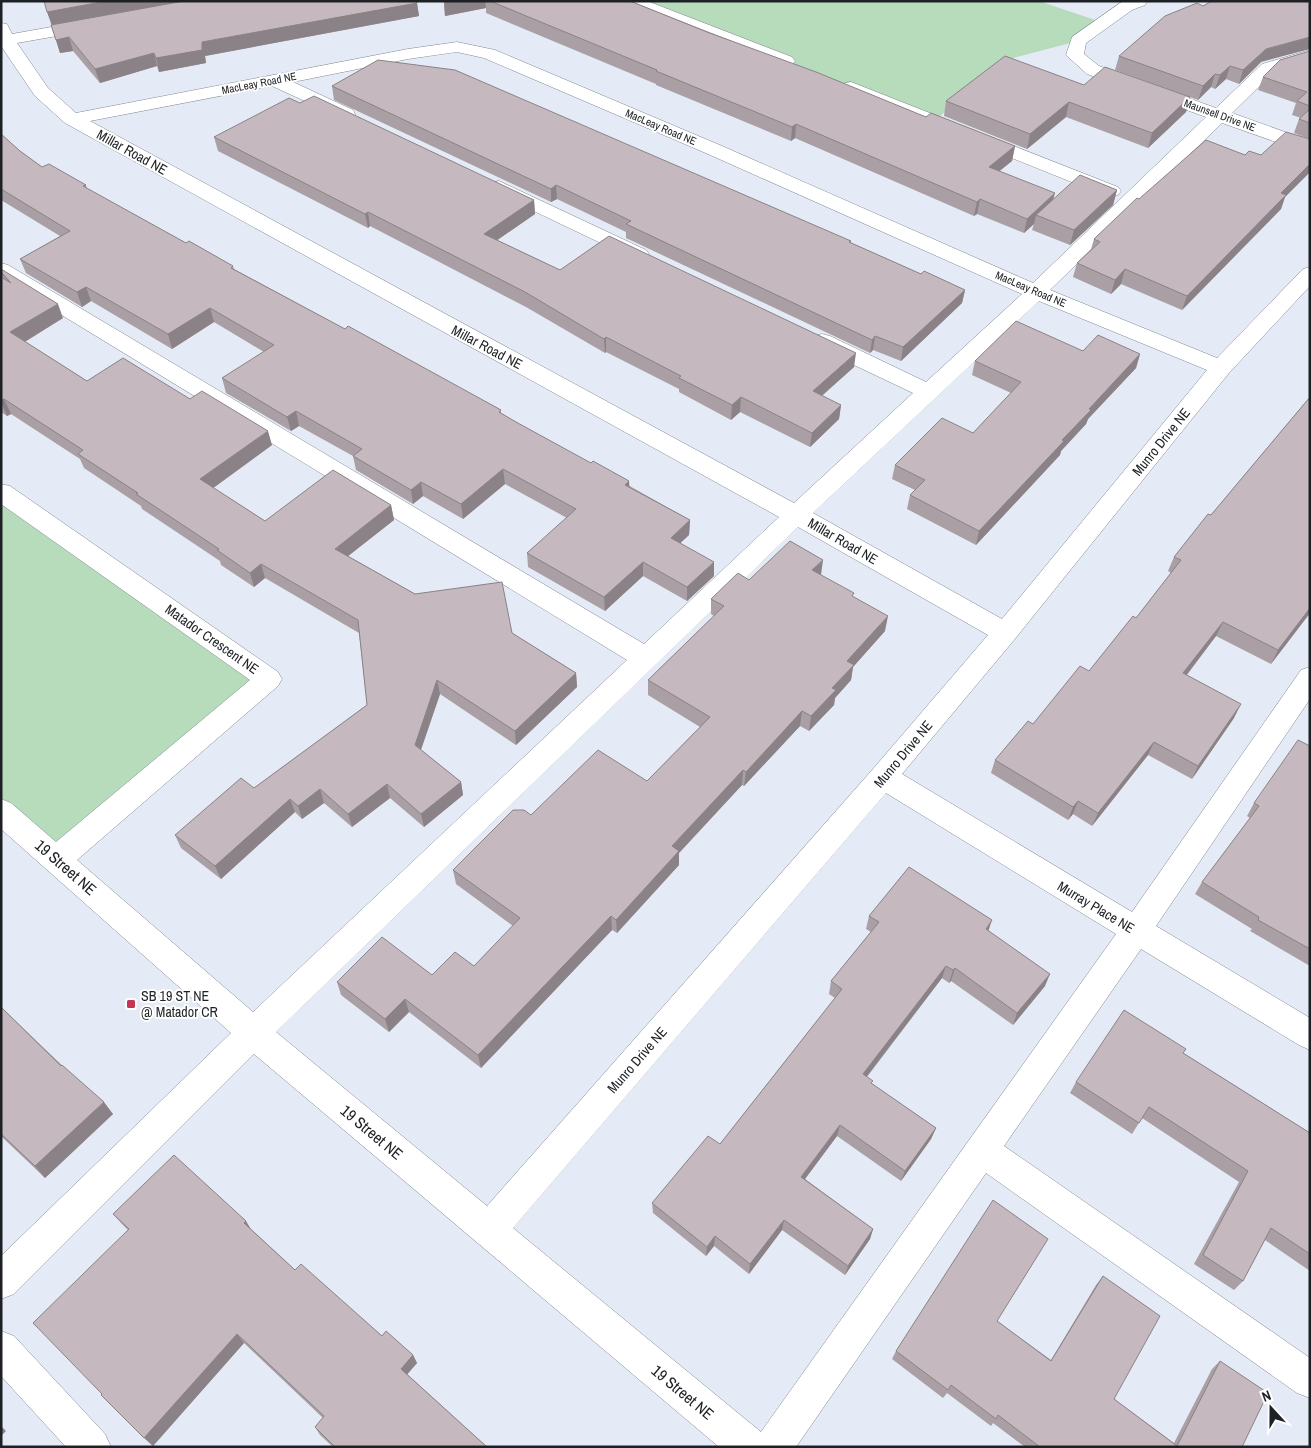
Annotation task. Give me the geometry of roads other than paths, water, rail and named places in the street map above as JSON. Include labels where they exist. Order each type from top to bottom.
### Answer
[{"type":"street","points":[[631,1],[806,70]]},
{"type":"street","name":"Maunsell Drive NE","points":[[1139,1],[1126,6],[1078,41],[1075,55],[1093,70],[1310,148]]},
{"type":"street","points":[[3,36],[112,22]]},
{"type":"street","name":"Millar Road NE","points":[[3,36],[41,92],[72,119],[796,515],[1004,633]]},
{"type":"street","name":"MacLeay Road NE","points":[[72,119],[408,54],[456,47],[489,54],[724,154],[1036,292],[1221,368]]},
{"type":"street","points":[[1,1281],[253,1033],[796,515],[1036,292],[1268,68],[1310,54]]},
{"type":"street","points":[[275,80],[364,123]]},
{"type":"street","points":[[834,80],[1131,199]]},
{"type":"street","points":[[481,178],[660,264]]},
{"type":"street","points":[[1,269],[646,658]]},
{"type":"street","name":"Munro Drive NE","points":[[490,1229],[883,777],[1004,633],[1221,368],[1310,273]]},
{"type":"street","points":[[804,332],[929,392]]},
{"type":"street","name":"Matador Crescent NE","points":[[1,492],[269,679],[57,859]]},
{"type":"street","points":[[773,1447],[1136,932],[1310,677]]},
{"type":"street","name":"Murray Place NE","points":[[883,777],[1136,932],[1310,1035]]},
{"type":"street","name":"19 Street NE","points":[[1,812],[57,859],[253,1033],[749,1447]]},
{"type":"street","points":[[981,1150],[1310,1380]]},
{"type":"street","points":[[1,1349],[92,1447]]},
{"type":"place","name":"SB 19 ST NE @ Matador CR","points":[[131,1004]]}]
